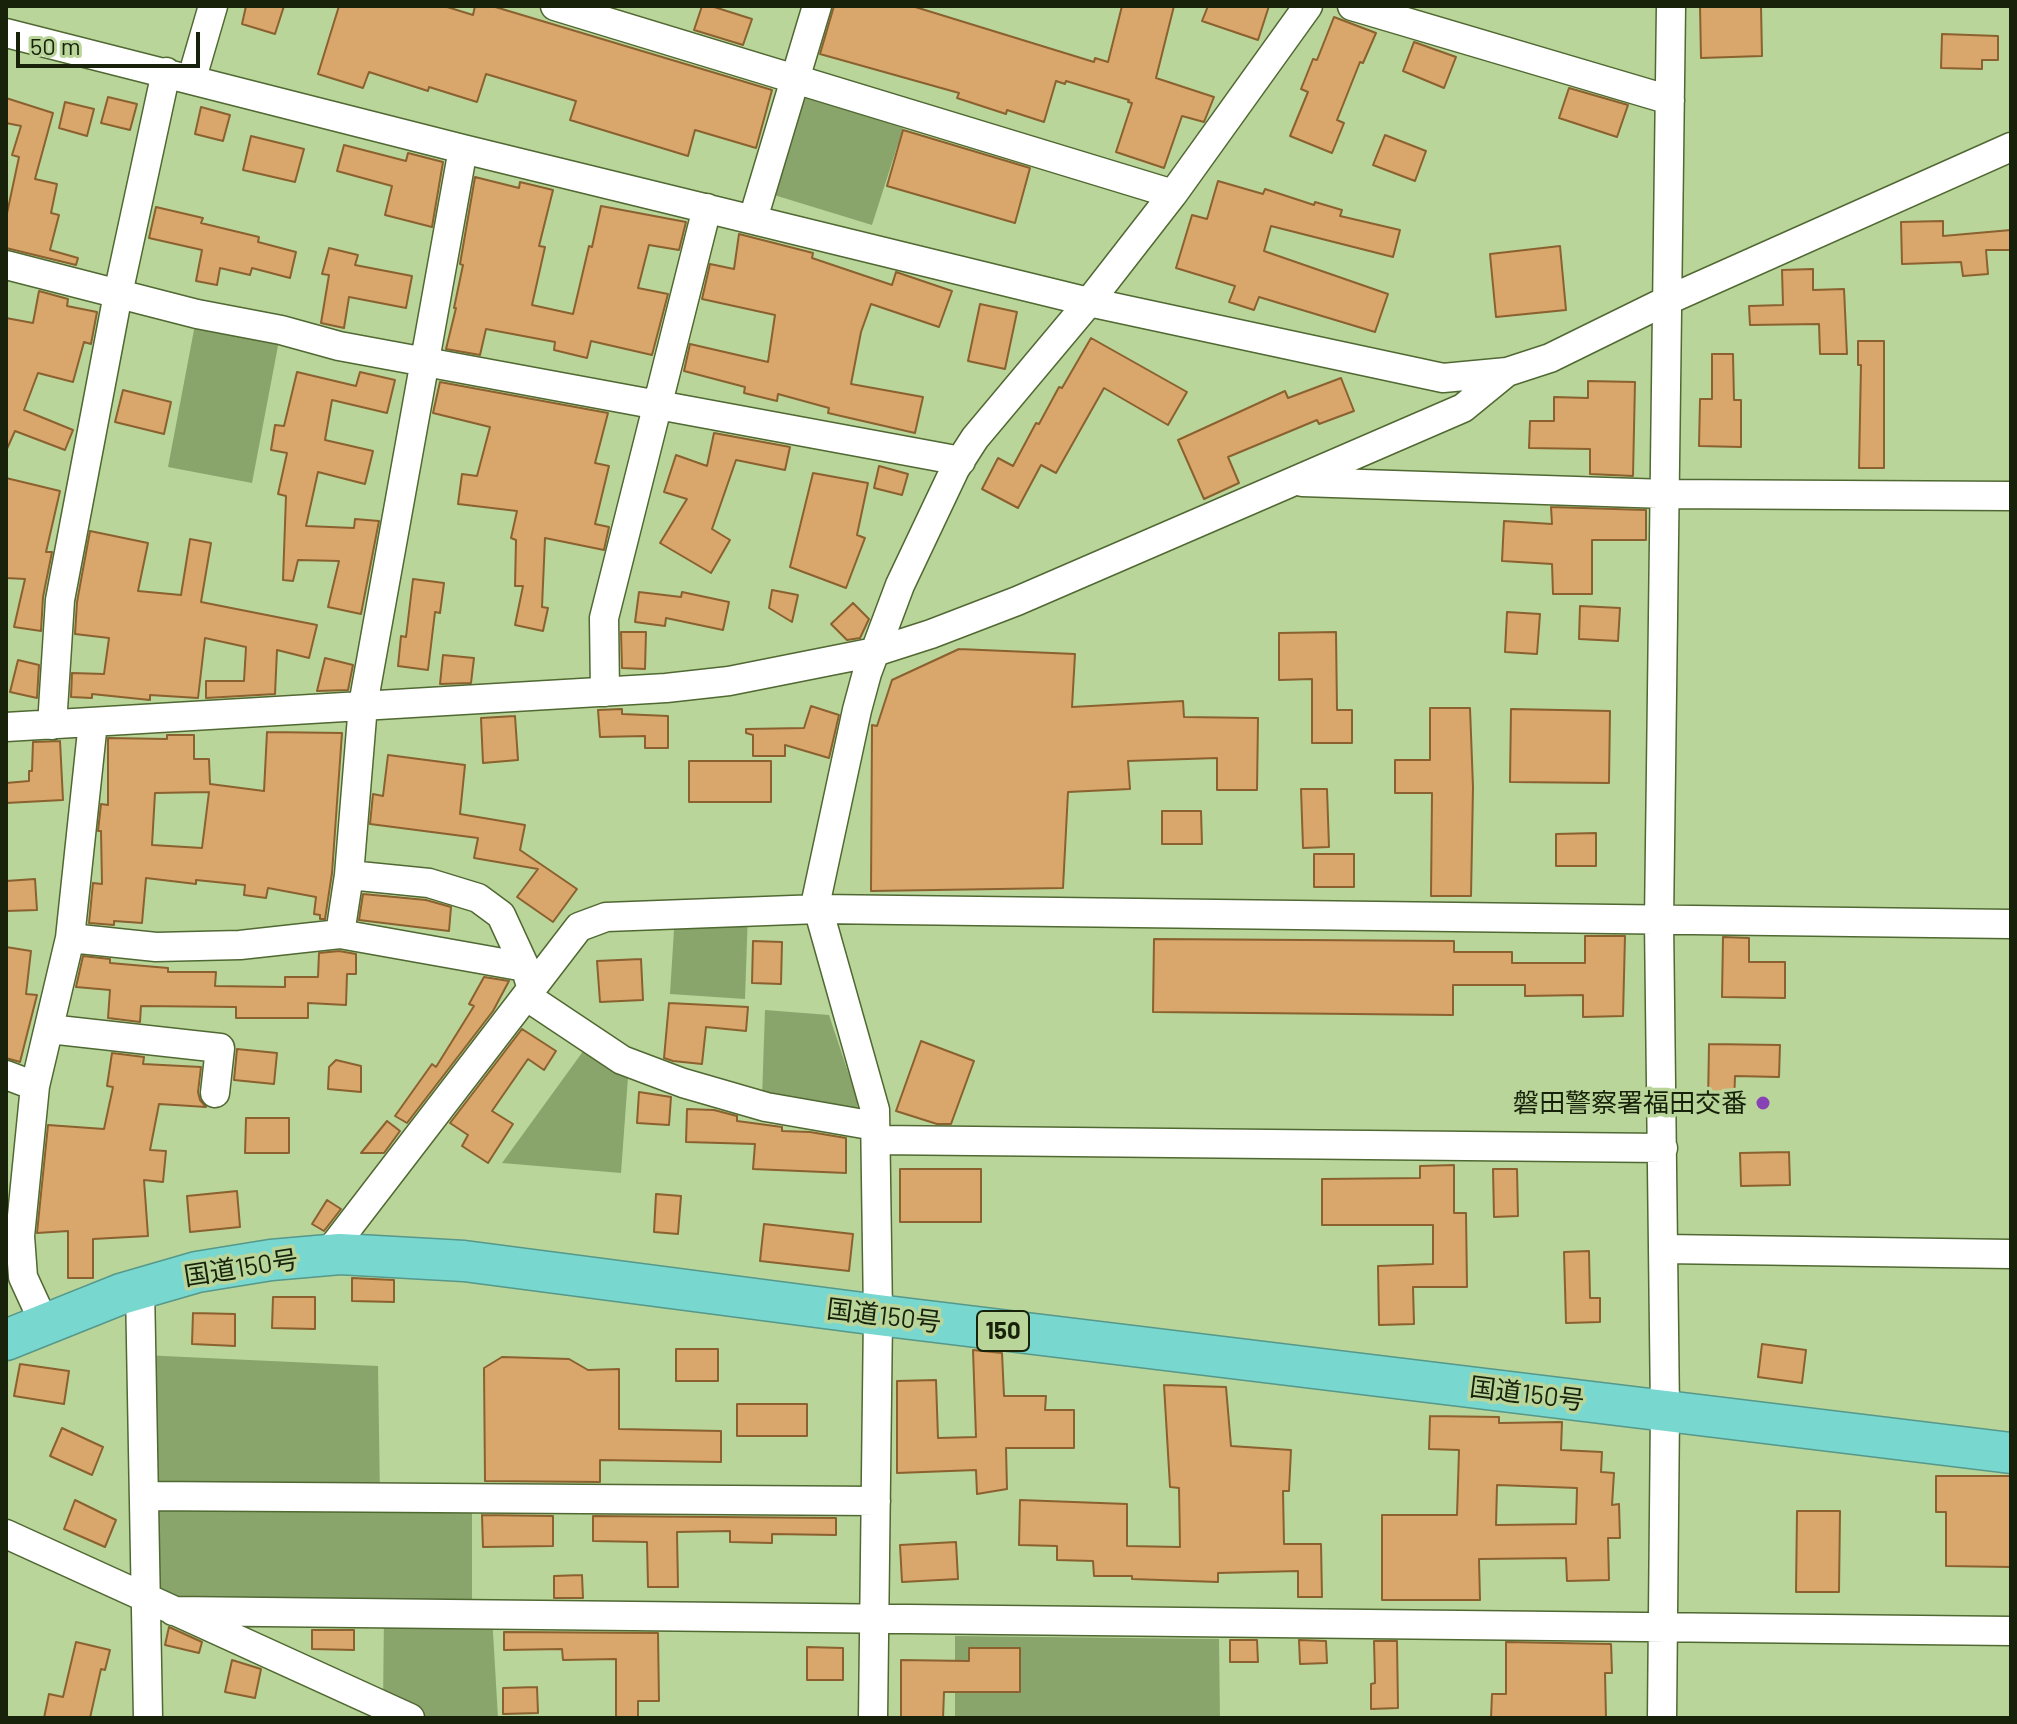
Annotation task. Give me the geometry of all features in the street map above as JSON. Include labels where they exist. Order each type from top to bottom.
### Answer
[{"type":"highway","name":"国道150号","points":[[6,1340],[140,1287],[197,1272],[327,1255],[464,1261],[878,1315],[2011,1453]]},
{"type":"street","points":[[52,725],[60,600],[118,294],[179,75],[213,6]]},
{"type":"street","points":[[555,6],[1173,194]]},
{"type":"street","points":[[753,219],[817,6]]},
{"type":"street","points":[[873,1718],[878,1315],[875,1110],[816,901],[857,710],[900,585],[975,438],[1089,302],[1173,194],[1308,6]]},
{"type":"street","points":[[1352,6],[1670,100]]},
{"type":"street","points":[[1662,1718],[1665,1411],[1659,921],[1671,6]]},
{"type":"street","points":[[6,33],[463,149],[1089,302],[1443,378],[1507,372],[1550,358],[1668,300],[2004,155]]},
{"type":"street","points":[[340,934],[349,875],[363,705],[463,149]]},
{"type":"street","points":[[605,692],[604,618],[707,208]]},
{"type":"street","points":[[6,265],[197,314],[281,330],[339,346],[961,461]]},
{"type":"street","points":[[6,727],[605,692],[729,681],[875,652],[1017,601],[1463,408],[1507,372]]},
{"type":"street","points":[[1293,482],[1666,494],[2011,496]]},
{"type":"street","points":[[45,1325],[23,1277],[20,1236],[35,1086],[70,938],[93,722]]},
{"type":"street","points":[[349,875],[429,883],[478,898],[501,915],[528,984]]},
{"type":"street","points":[[327,1255],[528,984],[579,927],[606,917],[819,909],[2011,924]]},
{"type":"street","points":[[70,938],[156,947],[240,945],[340,934],[528,984],[622,1060],[683,1083],[875,1133],[1663,1148]]},
{"type":"street","points":[[49,1029],[220,1048],[215,1093]]},
{"type":"street","points":[[6,1075],[35,1086]]},
{"type":"street","points":[[1664,1249],[2011,1254]]},
{"type":"street","points":[[140,1287],[148,1718]]},
{"type":"street","points":[[144,1496],[876,1501]]},
{"type":"street","points":[[6,1534],[410,1718]]},
{"type":"street","points":[[173,1611],[2011,1631]]},
{"type":"green space","points":[[791,92],[903,128],[872,225],[761,191]]},
{"type":"green space","points":[[197,314],[281,330],[252,483],[168,467]]},
{"type":"green space","points":[[748,911],[745,999],[670,994],[675,914]]},
{"type":"green space","points":[[765,1010],[829,1015],[858,1102],[856,1117],[762,1098]]},
{"type":"green space","points":[[584,1050],[628,1077],[621,1173],[502,1163]]},
{"type":"green space","points":[[142,1355],[378,1366],[380,1497],[472,1498],[472,1614],[492,1615],[498,1718],[410,1718],[383,1706],[384,1614],[146,1599]]},
{"type":"green space","points":[[955,1636],[1219,1639],[1220,1718],[955,1718]]},
{"type":"building","points":[[246,6],[284,6],[275,34],[242,24]]},
{"type":"building","points":[[339,6],[444,6],[473,15],[475,6],[492,6],[772,90],[756,148],[695,130],[688,156],[570,120],[576,101],[486,74],[477,102],[429,87],[428,91],[369,72],[363,88],[318,74]]},
{"type":"building","points":[[702,6],[752,19],[743,45],[694,30]]},
{"type":"building","points":[[834,6],[912,6],[1094,62],[1095,58],[1108,62],[1122,6],[1174,6],[1156,78],[1214,97],[1204,122],[1182,116],[1164,168],[1116,152],[1132,103],[1129,100],[1066,81],[1065,84],[1056,81],[1044,122],[1007,110],[1006,114],[957,98],[959,93],[820,54]]},
{"type":"building","points":[[1208,6],[1269,6],[1258,40],[1202,21]]},
{"type":"building","points":[[1700,6],[1761,6],[1762,56],[1701,58]]},
{"type":"building","points":[[1334,17],[1376,33],[1363,63],[1360,62],[1337,120],[1344,123],[1332,153],[1290,136],[1308,92],[1301,89],[1313,59],[1317,60]]},
{"type":"building","points":[[1942,34],[1998,36],[1998,60],[1982,60],[1982,69],[1941,68]]},
{"type":"building","points":[[1414,42],[1456,57],[1444,88],[1403,71]]},
{"type":"building","points":[[1569,88],[1628,105],[1617,137],[1559,118]]},
{"type":"building","points":[[108,97],[137,104],[130,130],[101,123]]},
{"type":"building","points":[[6,98],[53,113],[35,179],[57,184],[51,213],[59,215],[50,250],[78,258],[76,265],[6,248],[6,218],[19,157],[12,155],[21,126],[6,123]]},
{"type":"building","points":[[65,102],[94,109],[87,136],[59,128]]},
{"type":"building","points":[[201,107],[230,115],[223,141],[195,134]]},
{"type":"building","points":[[903,130],[1030,168],[1015,223],[887,186]]},
{"type":"building","points":[[1385,135],[1426,151],[1415,181],[1373,165]]},
{"type":"building","points":[[251,136],[304,149],[295,182],[243,170]]},
{"type":"building","points":[[344,145],[406,161],[408,153],[443,162],[432,227],[385,215],[392,186],[337,171]]},
{"type":"building","points":[[475,177],[519,188],[520,182],[553,190],[539,246],[545,247],[532,305],[573,314],[601,206],[686,222],[679,250],[649,245],[638,288],[668,294],[652,355],[591,341],[587,358],[554,350],[555,342],[486,329],[480,355],[446,349],[456,308]]},
{"type":"building","points":[[1218,181],[1263,194],[1265,189],[1314,205],[1315,202],[1342,210],[1340,216],[1400,230],[1393,257],[1271,226],[1264,251],[1388,294],[1375,332],[1259,297],[1254,310],[1229,302],[1235,286],[1176,268],[1192,215],[1207,219]]},
{"type":"building","points":[[156,207],[203,218],[201,223],[259,237],[258,242],[296,252],[290,278],[252,268],[250,275],[220,268],[217,285],[196,281],[202,250],[149,238]]},
{"type":"building","points":[[1943,221],[1943,236],[2011,230],[2011,250],[1986,250],[1988,274],[1963,276],[1961,262],[1902,264],[1901,222]]},
{"type":"building","points":[[739,234],[813,253],[812,258],[892,285],[896,272],[952,291],[939,327],[871,304],[861,332],[851,384],[923,397],[915,433],[828,413],[829,408],[778,394],[777,401],[744,393],[745,387],[684,371],[690,344],[768,362],[775,315],[702,299],[710,264],[734,269]]},
{"type":"building","points":[[1560,246],[1566,310],[1496,317],[1490,254]]},
{"type":"building","points":[[329,248],[358,255],[355,265],[412,276],[406,308],[349,297],[344,328],[321,323],[329,275],[322,274]]},
{"type":"building","points":[[1813,269],[1813,290],[1844,289],[1847,354],[1820,354],[1819,324],[1750,325],[1749,306],[1783,305],[1782,270]]},
{"type":"building","points":[[39,291],[68,299],[67,306],[97,312],[91,344],[84,342],[73,382],[38,373],[24,410],[73,430],[65,450],[15,431],[6,451],[6,318],[33,323]]},
{"type":"building","points":[[980,304],[1017,312],[1005,369],[968,361]]},
{"type":"building","points":[[1091,338],[1187,392],[1168,425],[1104,388],[1056,473],[1041,465],[1018,508],[982,489],[998,458],[1013,466],[1036,423],[1039,424]]},
{"type":"building","points":[[1858,341],[1884,341],[1884,468],[1859,468],[1861,365],[1858,365]]},
{"type":"building","points":[[1712,354],[1733,354],[1734,400],[1741,400],[1741,447],[1699,446],[1700,399],[1712,399]]},
{"type":"building","points":[[297,372],[356,386],[360,372],[395,380],[387,413],[332,400],[325,440],[373,451],[365,484],[318,472],[306,526],[354,528],[355,519],[379,521],[361,614],[328,607],[339,561],[298,560],[293,581],[283,580],[286,496],[278,494],[287,453],[271,450],[275,425],[284,426]]},
{"type":"building","points":[[1341,378],[1354,411],[1319,424],[1317,420],[1228,457],[1239,483],[1204,499],[1178,440],[1285,391],[1288,398]]},
{"type":"building","points":[[1588,381],[1635,382],[1633,476],[1590,474],[1590,449],[1529,448],[1530,421],[1554,421],[1554,397],[1588,398]]},
{"type":"building","points":[[440,382],[608,413],[595,463],[609,466],[595,524],[609,527],[604,550],[545,538],[542,607],[548,608],[543,631],[515,625],[523,586],[515,586],[516,540],[511,538],[517,511],[458,504],[462,474],[477,476],[490,427],[433,413]]},
{"type":"building","points":[[123,390],[171,402],[164,434],[115,422]]},
{"type":"building","points":[[714,433],[790,447],[785,470],[736,460],[712,529],[730,540],[711,573],[660,543],[687,499],[664,492],[676,455],[707,466]]},
{"type":"building","points":[[879,466],[908,474],[902,495],[874,488]]},
{"type":"building","points":[[813,473],[868,483],[857,535],[865,538],[846,588],[790,567]]},
{"type":"building","points":[[6,478],[60,491],[46,552],[52,552],[43,597],[41,631],[14,627],[25,579],[6,578]]},
{"type":"building","points":[[1551,507],[1646,510],[1646,540],[1592,540],[1592,594],[1553,594],[1552,564],[1502,561],[1504,521],[1552,524]]},
{"type":"building","points":[[90,531],[148,543],[138,591],[181,595],[190,539],[211,543],[201,602],[317,625],[309,658],[277,650],[275,694],[206,698],[206,681],[244,681],[246,647],[205,638],[198,698],[150,695],[150,700],[92,694],[92,698],[71,697],[72,673],[104,674],[109,638],[75,634],[77,602]]},
{"type":"building","points":[[413,579],[444,583],[440,613],[435,612],[428,670],[398,666],[401,636],[406,637]]},
{"type":"building","points":[[772,590],[798,595],[792,622],[769,608]]},
{"type":"building","points":[[639,592],[681,597],[682,592],[729,602],[723,630],[666,618],[665,626],[635,622]]},
{"type":"building","points":[[853,603],[869,619],[860,638],[847,640],[831,624]]},
{"type":"building","points":[[1580,606],[1620,608],[1618,641],[1579,639]]},
{"type":"building","points":[[1507,612],[1540,614],[1537,654],[1505,652]]},
{"type":"building","points":[[621,632],[646,632],[645,669],[622,668]]},
{"type":"building","points":[[1336,632],[1337,710],[1352,710],[1352,743],[1312,743],[1312,679],[1279,680],[1279,633]]},
{"type":"building","points":[[959,649],[1075,654],[1072,707],[1183,701],[1184,717],[1258,718],[1257,790],[1217,790],[1217,758],[1128,761],[1130,789],[1068,792],[1063,888],[871,891],[872,725],[877,726],[892,680]]},
{"type":"building","points":[[443,655],[474,658],[471,683],[440,684]]},
{"type":"building","points":[[325,658],[353,665],[348,690],[317,691]]},
{"type":"building","points":[[18,660],[39,665],[37,698],[10,692]]},
{"type":"building","points":[[811,706],[839,715],[829,758],[785,745],[785,756],[753,756],[753,735],[746,733],[746,729],[804,728]]},
{"type":"building","points":[[1430,708],[1470,708],[1473,787],[1471,896],[1431,896],[1432,793],[1395,793],[1395,760],[1430,760]]},
{"type":"building","points":[[622,709],[622,714],[668,716],[668,748],[645,748],[645,736],[600,737],[598,710]]},
{"type":"building","points":[[1511,709],[1610,711],[1609,783],[1510,782]]},
{"type":"building","points":[[515,716],[518,760],[483,763],[481,718]]},
{"type":"building","points":[[267,732],[342,733],[332,873],[325,919],[314,914],[316,897],[268,888],[266,898],[244,895],[245,885],[196,880],[196,884],[146,878],[142,923],[89,923],[93,883],[102,884],[101,831],[98,831],[101,804],[108,805],[108,738],[167,739],[167,735],[194,735],[194,759],[209,759],[210,784],[264,791]],"holes":[[[209,792],[202,848],[152,845],[155,793]]]},
{"type":"building","points":[[60,741],[63,800],[6,803],[6,783],[29,781],[33,742]]},
{"type":"building","points":[[388,755],[465,765],[460,814],[525,825],[520,850],[577,889],[553,922],[517,897],[538,869],[474,858],[478,838],[370,824],[373,794],[383,796]]},
{"type":"building","points":[[689,761],[771,761],[771,802],[689,802]]},
{"type":"building","points":[[1301,789],[1327,789],[1329,847],[1303,848]]},
{"type":"building","points":[[1162,811],[1201,811],[1202,844],[1162,844]]},
{"type":"building","points":[[1596,833],[1596,866],[1556,866],[1556,834]]},
{"type":"building","points":[[1314,854],[1354,854],[1354,887],[1314,887]]},
{"type":"building","points":[[35,879],[37,910],[6,911],[6,881]]},
{"type":"building","points":[[363,894],[426,900],[451,907],[449,931],[359,920]]},
{"type":"building","points":[[1585,936],[1625,936],[1623,1016],[1583,1017],[1583,995],[1525,996],[1525,985],[1453,985],[1453,1015],[1153,1012],[1154,939],[1454,941],[1454,952],[1512,952],[1512,963],[1585,963]]},
{"type":"building","points":[[1723,937],[1749,938],[1749,962],[1785,962],[1785,998],[1722,997]]},
{"type":"building","points":[[753,941],[782,942],[781,984],[752,983]]},
{"type":"building","points":[[6,947],[31,951],[26,994],[37,995],[20,1062],[6,1058]]},
{"type":"building","points":[[339,951],[356,954],[356,974],[347,974],[346,1005],[308,1003],[308,1018],[236,1018],[236,1007],[141,1006],[140,1022],[108,1018],[110,990],[76,987],[83,956],[110,959],[110,963],[168,968],[168,972],[216,972],[215,986],[285,987],[285,977],[318,977],[319,953]]},
{"type":"building","points":[[641,959],[643,1000],[600,1002],[597,961]]},
{"type":"building","points":[[484,977],[509,981],[493,1011],[407,1123],[395,1116],[432,1064],[436,1067],[474,1006],[469,1004]]},
{"type":"building","points":[[669,1003],[748,1007],[746,1031],[706,1027],[702,1064],[664,1058]]},
{"type":"building","points":[[522,1029],[556,1051],[544,1070],[528,1059],[492,1111],[513,1124],[488,1163],[462,1146],[468,1135],[450,1123]]},
{"type":"building","points":[[921,1041],[974,1061],[951,1124],[937,1124],[896,1111]]},
{"type":"building","points":[[1709,1044],[1780,1045],[1779,1077],[1735,1076],[1734,1105],[1708,1104]]},
{"type":"building","points":[[237,1049],[277,1053],[274,1084],[234,1080]]},
{"type":"building","points":[[112,1053],[144,1057],[143,1064],[201,1067],[198,1092],[206,1107],[159,1104],[150,1150],[166,1151],[163,1182],[144,1180],[148,1236],[93,1239],[93,1278],[68,1278],[68,1231],[37,1233],[48,1125],[104,1129],[113,1087],[107,1086]]},
{"type":"building","points":[[336,1060],[361,1066],[361,1092],[328,1089],[329,1067]]},
{"type":"building","points":[[639,1092],[671,1097],[669,1125],[637,1123]]},
{"type":"building","points":[[687,1109],[714,1110],[737,1116],[737,1121],[782,1127],[782,1131],[846,1138],[846,1173],[753,1169],[755,1144],[686,1142]]},
{"type":"building","points":[[246,1118],[289,1118],[289,1153],[245,1153]]},
{"type":"building","points":[[387,1121],[400,1131],[384,1153],[361,1153]]},
{"type":"building","points":[[1789,1152],[1790,1185],[1741,1186],[1740,1153]]},
{"type":"building","points":[[1454,1165],[1454,1213],[1466,1213],[1467,1287],[1413,1287],[1414,1324],[1379,1325],[1378,1266],[1433,1264],[1433,1225],[1322,1225],[1322,1179],[1420,1178],[1420,1166]]},
{"type":"building","points":[[900,1169],[981,1169],[981,1222],[900,1222]]},
{"type":"building","points":[[1493,1169],[1517,1169],[1518,1216],[1494,1217]]},
{"type":"building","points":[[237,1191],[240,1227],[190,1232],[187,1196]]},
{"type":"building","points":[[656,1194],[681,1196],[678,1234],[654,1232]]},
{"type":"building","points":[[327,1200],[341,1209],[324,1231],[312,1224]]},
{"type":"building","points":[[764,1224],[853,1234],[849,1271],[760,1261]]},
{"type":"building","points":[[1589,1251],[1590,1298],[1600,1298],[1600,1322],[1566,1323],[1564,1252]]},
{"type":"building","points":[[352,1278],[394,1280],[394,1302],[352,1301]]},
{"type":"building","points":[[273,1297],[315,1297],[315,1329],[272,1328]]},
{"type":"building","points":[[193,1313],[235,1314],[235,1346],[192,1344]]},
{"type":"building","points":[[1762,1344],[1806,1350],[1802,1383],[1758,1377]]},
{"type":"building","points":[[676,1349],[718,1349],[718,1381],[676,1381]]},
{"type":"building","points":[[973,1350],[1002,1353],[1004,1396],[1046,1396],[1045,1410],[1074,1410],[1074,1448],[1006,1448],[1007,1489],[977,1494],[976,1470],[897,1473],[897,1381],[936,1380],[938,1438],[976,1437]]},
{"type":"building","points":[[502,1357],[569,1359],[588,1370],[619,1369],[619,1429],[721,1431],[721,1462],[600,1460],[600,1482],[485,1481],[484,1368]]},
{"type":"building","points":[[20,1364],[69,1371],[64,1404],[14,1396]]},
{"type":"building","points":[[1164,1385],[1226,1387],[1231,1446],[1291,1450],[1289,1491],[1283,1491],[1284,1544],[1321,1544],[1322,1597],[1298,1597],[1298,1571],[1218,1573],[1218,1582],[1094,1576],[1093,1561],[1057,1560],[1057,1546],[1019,1545],[1020,1500],[1127,1504],[1127,1546],[1180,1547],[1179,1488],[1170,1487]]},
{"type":"building","points":[[737,1404],[807,1404],[807,1436],[737,1436]]},
{"type":"building","points":[[1430,1416],[1499,1417],[1499,1423],[1562,1422],[1561,1450],[1602,1452],[1601,1472],[1614,1473],[1612,1505],[1619,1504],[1620,1538],[1608,1538],[1609,1580],[1567,1581],[1566,1558],[1479,1559],[1480,1600],[1382,1600],[1382,1515],[1457,1515],[1459,1450],[1429,1449]],"holes":[[[1497,1485],[1577,1488],[1576,1524],[1496,1525]]]},
{"type":"building","points":[[62,1428],[103,1447],[92,1475],[50,1456]]},
{"type":"building","points":[[1936,1476],[2011,1476],[2010,1567],[1946,1566],[1946,1512],[1936,1512]]},
{"type":"building","points":[[75,1500],[116,1520],[105,1547],[64,1529]]},
{"type":"building","points":[[1797,1511],[1840,1511],[1839,1592],[1796,1592]]},
{"type":"building","points":[[482,1515],[553,1516],[553,1546],[483,1547]]},
{"type":"building","points":[[593,1516],[836,1518],[836,1535],[772,1534],[772,1543],[730,1542],[730,1531],[677,1532],[678,1587],[648,1587],[647,1542],[593,1541]]},
{"type":"building","points":[[956,1542],[958,1579],[902,1582],[900,1545]]},
{"type":"building","points":[[582,1575],[583,1598],[554,1598],[554,1576]]},
{"type":"building","points":[[169,1627],[202,1642],[199,1653],[165,1645]]},
{"type":"building","points":[[312,1630],[354,1630],[354,1650],[312,1649]]},
{"type":"building","points":[[504,1632],[658,1633],[659,1701],[638,1701],[638,1718],[616,1718],[616,1659],[563,1660],[562,1649],[504,1650]]},
{"type":"building","points":[[1230,1640],[1257,1640],[1258,1662],[1230,1662]]},
{"type":"building","points":[[1299,1640],[1326,1641],[1327,1663],[1300,1664]]},
{"type":"building","points":[[1374,1641],[1397,1641],[1398,1708],[1371,1709],[1371,1684],[1375,1683]]},
{"type":"building","points":[[76,1642],[110,1650],[105,1670],[101,1669],[90,1718],[44,1718],[49,1694],[63,1697]]},
{"type":"building","points":[[1506,1642],[1611,1644],[1612,1673],[1605,1673],[1606,1718],[1491,1718],[1492,1694],[1506,1694]]},
{"type":"building","points":[[807,1647],[843,1648],[843,1680],[807,1680]]},
{"type":"building","points":[[969,1648],[1020,1648],[1020,1692],[944,1692],[943,1718],[901,1718],[901,1660],[969,1661]]},
{"type":"building","points":[[232,1660],[261,1669],[255,1698],[225,1692]]},
{"type":"building","points":[[537,1687],[538,1713],[503,1714],[503,1688]]},
{"type":"place","name":"磐田警察署福田交番","points":[[1763,1103]]}]
